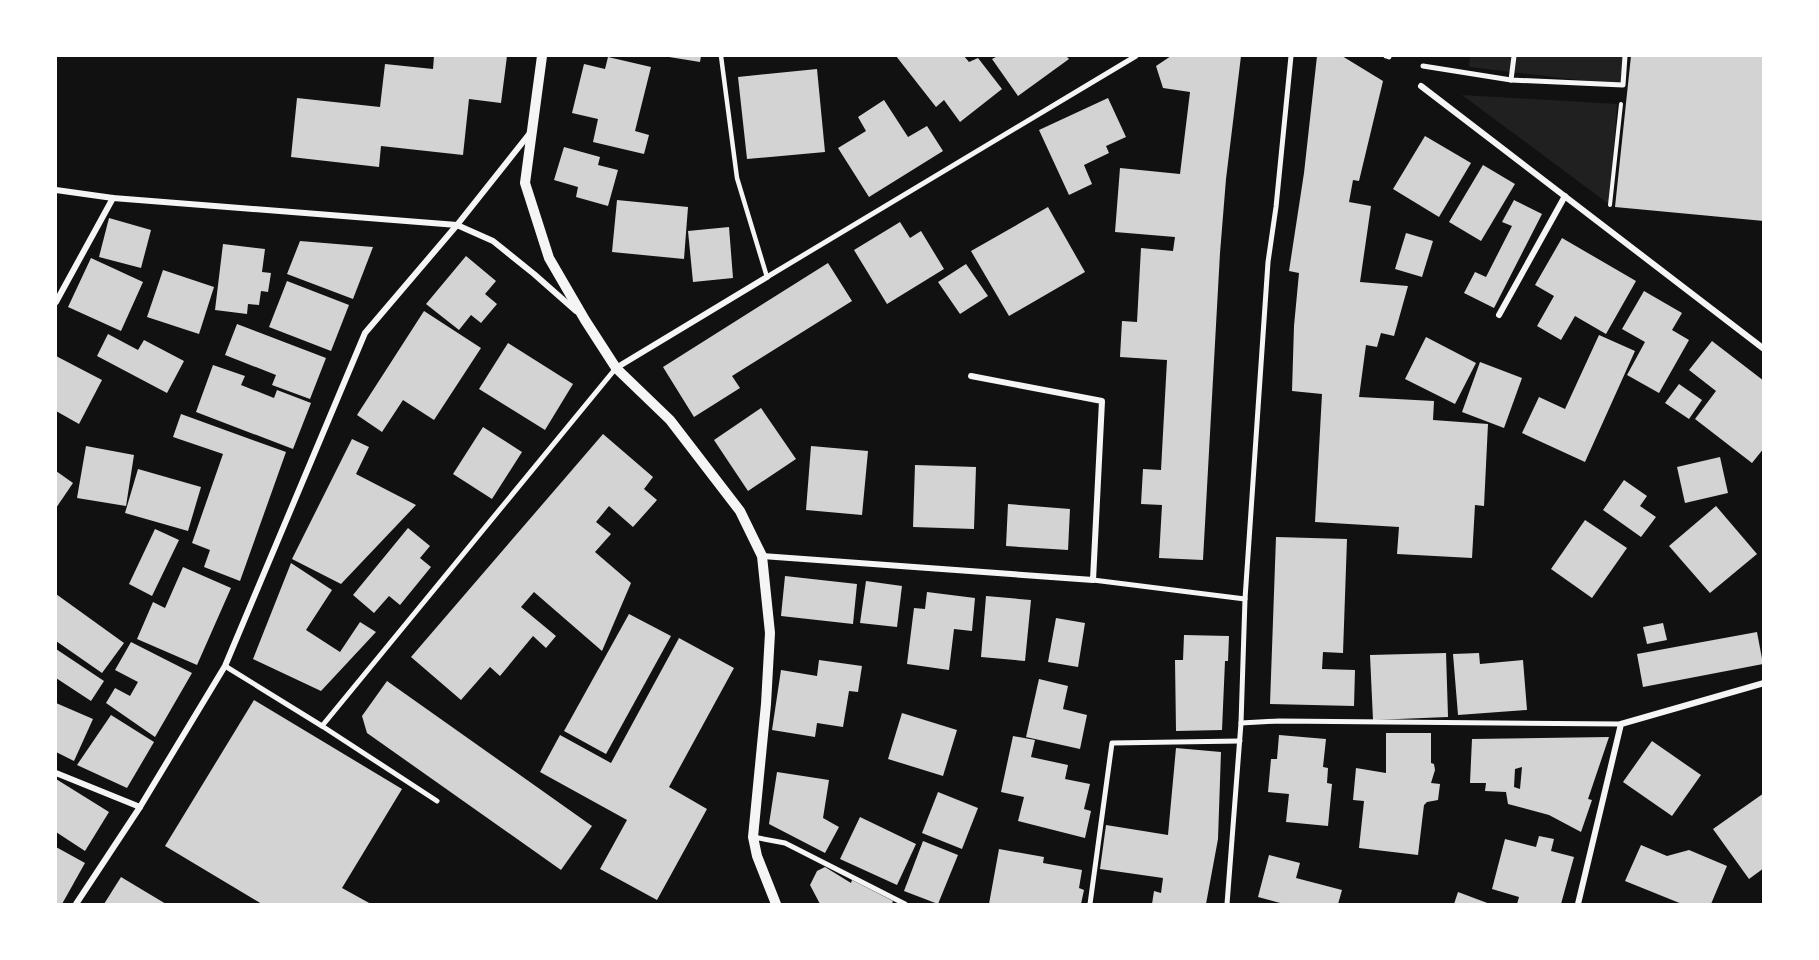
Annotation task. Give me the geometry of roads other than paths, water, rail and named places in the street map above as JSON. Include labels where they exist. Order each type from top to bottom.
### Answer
[{"type":"street","points":[[542,56],[525,183],[549,258],[616,368],[670,420],[740,511],[762,556],[770,633],[766,704],[753,837],[757,856],[776,904]]},
{"type":"street","points":[[322,726],[616,368],[1136,56]]},
{"type":"street","points":[[1227,904],[1240,741],[1245,599],[1268,262],[1291,56]]},
{"type":"street","points":[[1511,80],[1514,56]]},
{"type":"street","points":[[1423,66],[1511,80],[1623,85],[1625,56]]},
{"type":"street","points":[[1421,86],[1764,349]]},
{"type":"street","points":[[76,904],[140,807],[225,666],[365,333],[457,225],[531,132]]},
{"type":"street","points":[[56,190],[113,198],[457,225],[493,241],[585,320]]},
{"type":"street","points":[[1499,315],[1565,196]]},
{"type":"street","points":[[56,302],[113,198]]},
{"type":"street","points":[[971,376],[1102,401],[1093,580]]},
{"type":"street","points":[[762,556],[1093,580],[1245,599]]},
{"type":"street","points":[[225,666],[437,801]]},
{"type":"street","points":[[1241,723],[1279,721],[1621,724],[1764,683]]},
{"type":"street","points":[[1578,904],[1621,724]]},
{"type":"street","points":[[1090,904],[1112,743],[1240,741]]},
{"type":"street","points":[[56,773],[140,807]]},
{"type":"street","points":[[753,837],[785,843],[905,904]]},
{"type":"lane","points":[[721,56],[736,178],[767,277]]}]
